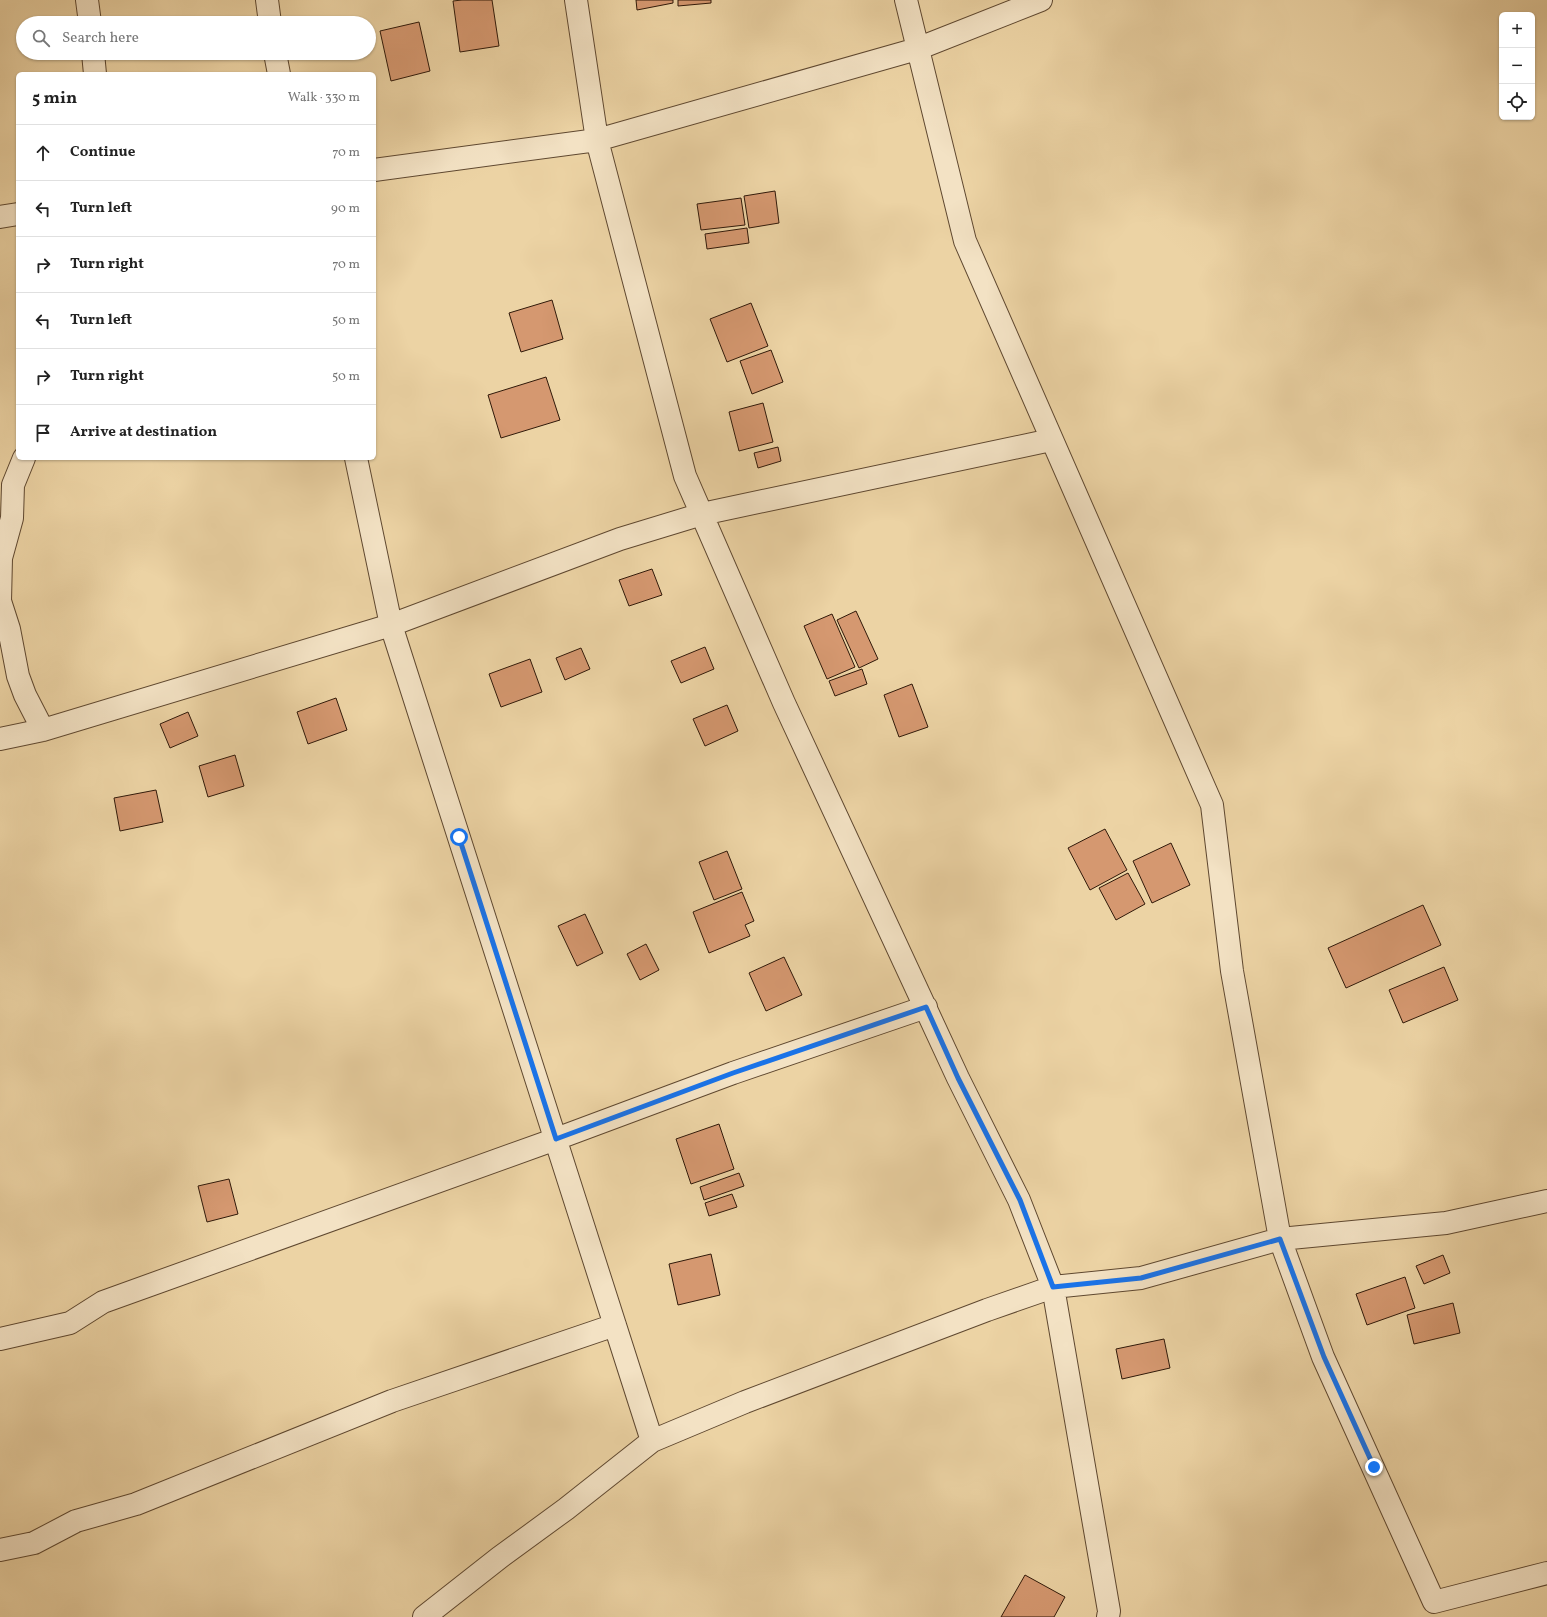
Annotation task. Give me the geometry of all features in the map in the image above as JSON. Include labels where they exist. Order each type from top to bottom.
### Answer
[{"type":"street","points":[[87,0],[89,16]]},
{"type":"street","points":[[266,0],[269,16]]},
{"type":"street","points":[[576,0],[597,140],[685,476],[784,703],[958,1078],[1020,1200],[1053,1287],[1109,1611],[1108,1617]]},
{"type":"street","points":[[906,0],[965,241],[1212,805],[1232,971],[1280,1239],[1324,1357],[1434,1602],[1547,1573]]},
{"type":"street","points":[[376,170],[597,140],[917,49],[1042,0]]},
{"type":"street","points":[[94,60],[95,72]]},
{"type":"street","points":[[276,60],[279,72]]},
{"type":"street","points":[[0,217],[16,214]]},
{"type":"street","points":[[0,739],[43,730],[391,625],[620,539],[702,514],[1052,440]]},
{"type":"street","points":[[23,460],[13,485],[12,518],[1,558],[0,601],[9,629],[18,676],[25,695],[43,730]]},
{"type":"street","points":[[356,460],[391,625],[652,1441]]},
{"type":"street","points":[[0,1339],[70,1323],[103,1302],[556,1139],[733,1073],[926,1007]]},
{"type":"street","points":[[424,1617],[499,1558],[566,1509],[652,1441],[752,1399],[987,1310],[1053,1287],[1141,1278],[1280,1239],[1446,1223],[1547,1201]]},
{"type":"street","points":[[0,1550],[34,1543],[76,1521],[136,1504],[392,1401],[615,1325]]},
{"type":"building","points":[[492,0],[499,46],[460,52],[453,1]]},
{"type":"building","points":[[636,0],[673,0],[673,3],[637,10]]},
{"type":"building","points":[[678,0],[711,0],[711,3],[678,6]]},
{"type":"building","points":[[419,22],[430,71],[391,81],[380,31]]},
{"type":"building","points":[[775,191],[779,223],[749,228],[744,196]]},
{"type":"building","points":[[741,198],[745,225],[701,230],[697,204]]},
{"type":"building","points":[[747,228],[749,243],[707,249],[705,234]]},
{"type":"building","points":[[552,300],[563,339],[521,352],[509,313]]},
{"type":"building","points":[[751,303],[768,346],[727,362],[710,319]]},
{"type":"building","points":[[771,350],[783,382],[752,394],[740,361]]},
{"type":"building","points":[[546,377],[560,420],[501,438],[488,395]]},
{"type":"building","points":[[763,403],[773,442],[739,451],[729,412]]},
{"type":"building","points":[[778,447],[781,461],[758,468],[754,453]]},
{"type":"building","points":[[652,569],[662,595],[629,606],[619,580]]},
{"type":"building","points":[[856,611],[878,659],[859,668],[837,620]]},
{"type":"building","points":[[832,614],[855,667],[827,679],[804,626]]},
{"type":"building","points":[[705,647],[714,669],[681,683],[671,661]]},
{"type":"building","points":[[581,648],[590,669],[565,680],[556,658]]},
{"type":"building","points":[[530,659],[542,692],[501,707],[489,674]]},
{"type":"building","points":[[862,669],[867,684],[835,696],[829,681]]},
{"type":"building","points":[[912,684],[928,727],[899,737],[884,695]]},
{"type":"building","points":[[336,698],[347,730],[308,744],[297,712]]},
{"type":"building","points":[[727,705],[738,731],[705,746],[693,719]]},
{"type":"building","points":[[188,712],[198,736],[170,748],[160,724]]},
{"type":"building","points":[[235,755],[244,786],[208,797],[199,766]]},
{"type":"building","points":[[156,790],[163,822],[120,831],[114,798]]},
{"type":"building","points":[[1105,829],[1127,870],[1090,890],[1068,848]]},
{"type":"building","points":[[1171,843],[1190,885],[1152,903],[1133,861]]},
{"type":"building","points":[[727,851],[742,889],[714,900],[699,862]]},
{"type":"building","points":[[1128,873],[1145,904],[1116,920],[1099,888]]},
{"type":"building","points":[[742,892],[754,921],[745,925],[750,936],[709,953],[693,912]]},
{"type":"building","points":[[1423,905],[1441,945],[1346,988],[1328,948]]},
{"type":"building","points":[[585,914],[603,953],[577,966],[558,926]]},
{"type":"building","points":[[646,944],[659,970],[640,980],[627,954]]},
{"type":"building","points":[[784,957],[802,995],[766,1011],[749,973]]},
{"type":"building","points":[[1444,967],[1458,1000],[1403,1023],[1389,990]]},
{"type":"building","points":[[719,1124],[734,1169],[691,1184],[676,1139]]},
{"type":"building","points":[[739,1173],[744,1186],[704,1200],[700,1187]]},
{"type":"building","points":[[229,1179],[238,1214],[207,1222],[198,1186]]},
{"type":"building","points":[[732,1194],[737,1207],[709,1216],[705,1203]]},
{"type":"building","points":[[711,1254],[720,1295],[678,1305],[669,1264]]},
{"type":"building","points":[[1443,1255],[1450,1273],[1424,1284],[1416,1266]]},
{"type":"building","points":[[1405,1277],[1415,1308],[1367,1325],[1356,1294]]},
{"type":"building","points":[[1453,1303],[1460,1333],[1414,1344],[1407,1315]]},
{"type":"building","points":[[1164,1339],[1170,1368],[1122,1379],[1116,1349]]},
{"type":"building","points":[[1025,1575],[1065,1597],[1054,1617],[1001,1617]]},
{"type":"route","points":[[459,837],[556,1139],[733,1073],[926,1007],[958,1078],[1020,1200],[1053,1287],[1141,1278],[1280,1239],[1324,1357],[1374,1467]]}]
